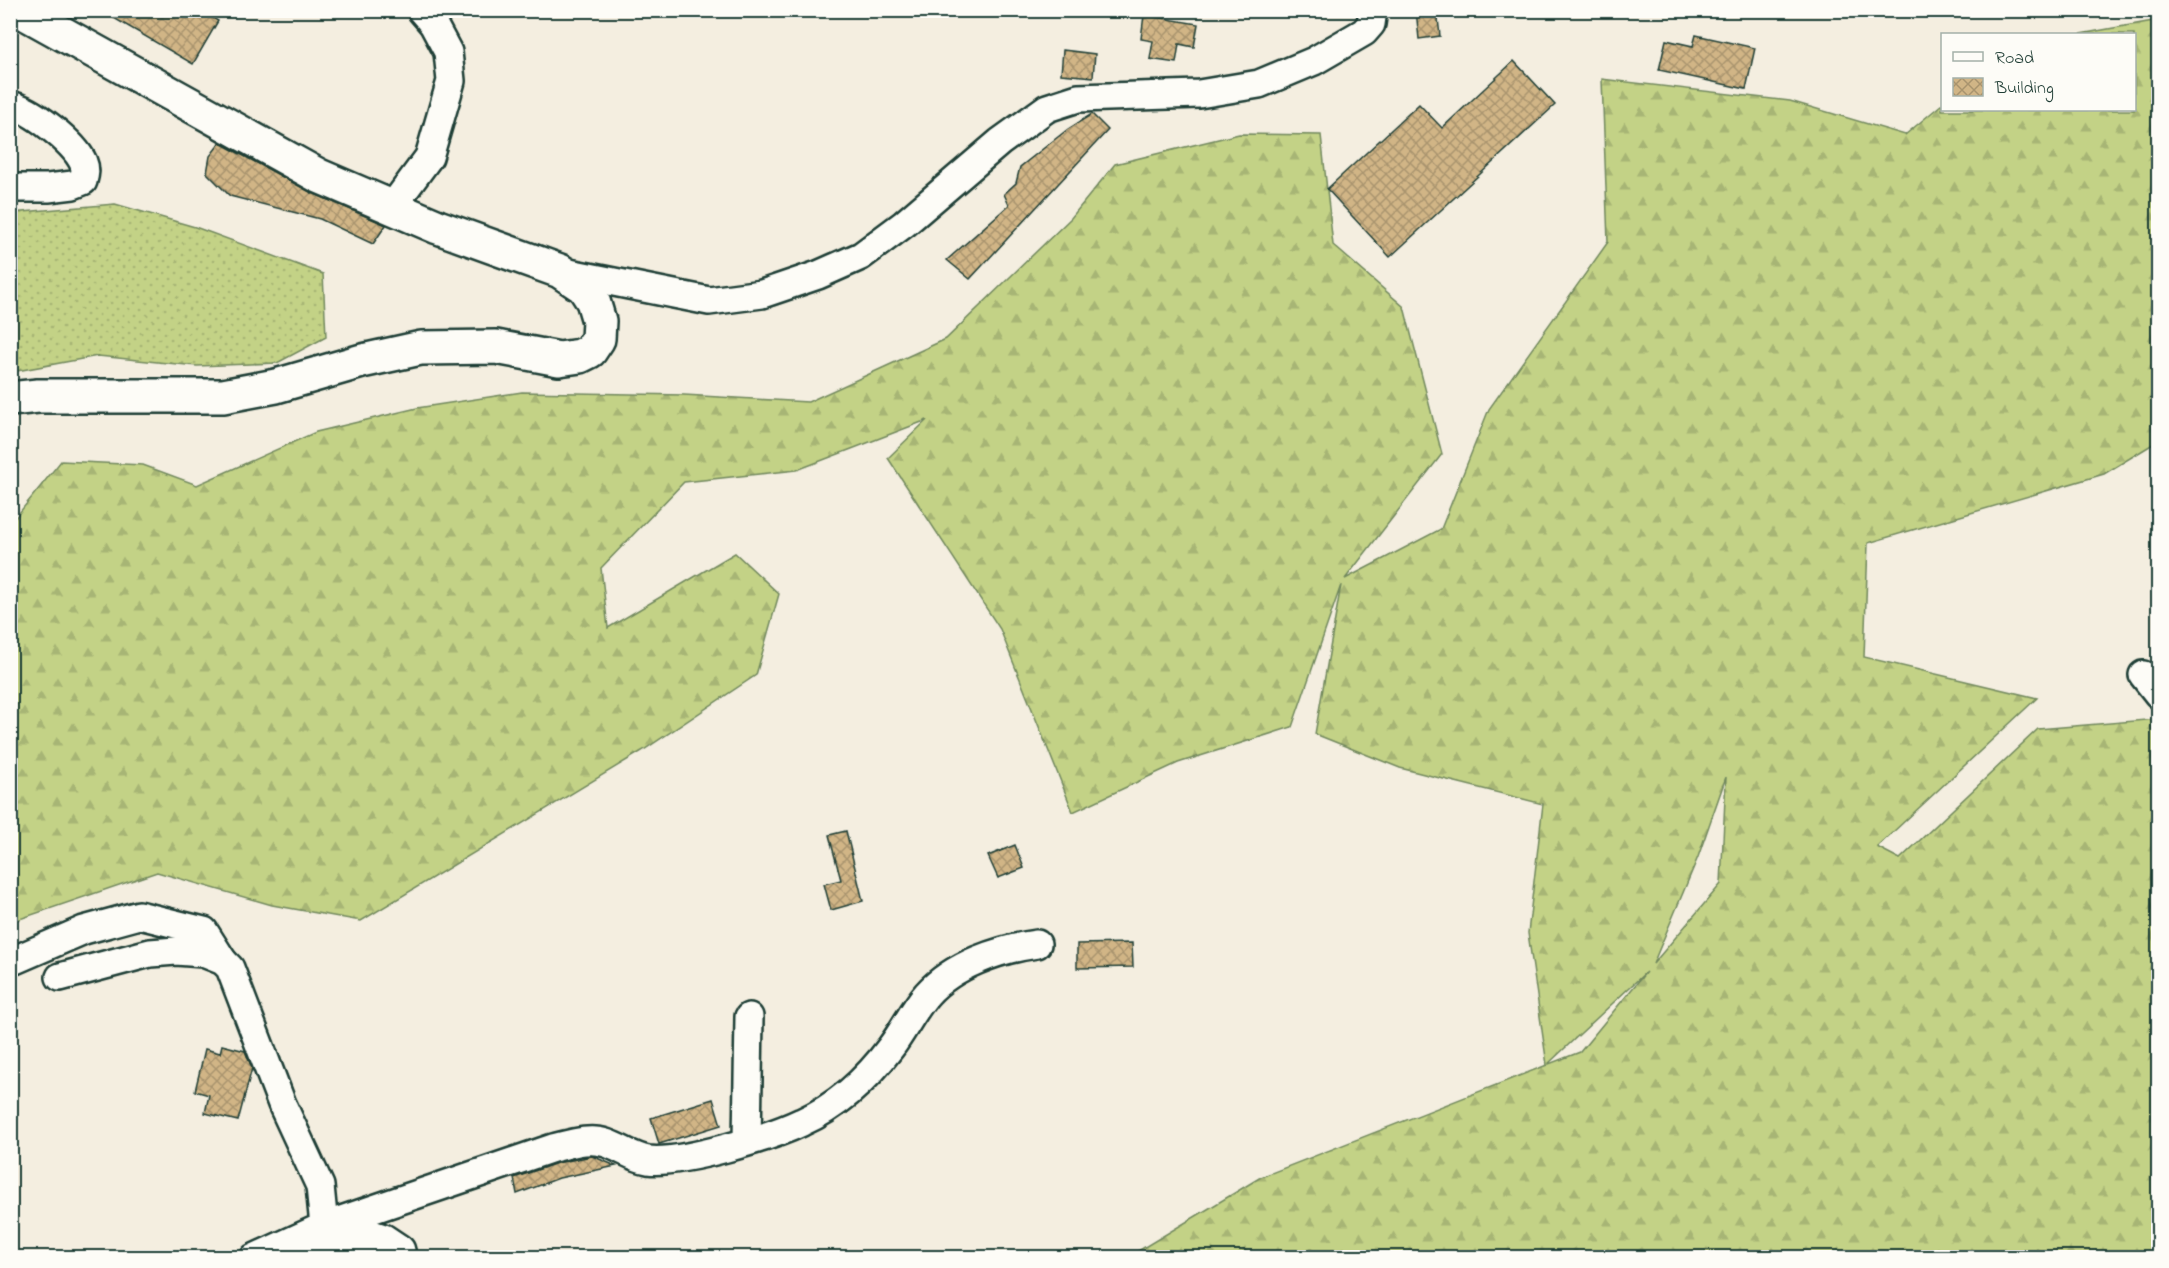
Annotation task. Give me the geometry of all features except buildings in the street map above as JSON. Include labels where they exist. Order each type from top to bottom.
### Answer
[{"type":"main road","points":[[10,399],[38,396],[223,396],[276,386],[362,361],[420,348],[496,346],[559,359],[580,356],[590,351],[598,339],[599,321],[593,301],[585,286],[560,271],[438,227],[319,176],[20,10]]},
{"type":"main road","points":[[285,1257],[368,1236],[383,1241],[398,1251],[399,1257]]},
{"type":"street","points":[[392,207],[429,157],[451,81],[448,52],[433,24],[421,10]]},
{"type":"street","points":[[560,271],[709,301],[762,294],[818,275],[861,256],[904,224],[1000,142],[1047,108],[1078,98],[1198,94],[1259,84],[1314,61],[1364,32],[1371,24],[1373,10]]},
{"type":"street","points":[[10,105],[38,118],[56,132],[82,161],[86,171],[83,181],[73,185],[10,188]]},
{"type":"street","points":[[10,962],[84,930],[139,915],[204,931],[223,962]]},
{"type":"street","points":[[254,1257],[324,1226],[553,1148],[586,1140],[606,1142],[634,1156],[650,1160],[672,1160],[747,1141],[799,1124],[820,1114],[872,1071],[893,1045],[929,992],[952,974],[1008,948],[1036,944]]},
{"type":"street","points":[[60,977],[150,953],[176,951],[210,954],[230,968],[282,1104],[320,1186],[324,1226]]},
{"type":"street","points":[[747,1141],[749,1017]]},
{"type":"green space","points":[[2158,15],[2158,441],[2104,474],[1868,543],[1864,657],[2037,698],[1877,847],[1900,859],[2038,729],[2158,719],[2158,1257],[1128,1257],[1261,1177],[1547,1065],[1528,933],[1543,804],[1400,768],[1315,734],[1341,585],[1292,727],[1178,763],[1073,812],[1000,629],[888,458],[927,420],[797,470],[684,482],[601,568],[608,628],[735,553],[779,594],[756,675],[642,751],[361,921],[272,905],[157,872],[11,922],[11,523],[61,461],[143,465],[197,485],[316,432],[417,408],[522,392],[684,395],[808,402],[946,339],[1071,218],[1115,164],[1239,134],[1321,135],[1333,245],[1404,307],[1442,454],[1345,579],[1441,529],[1489,409],[1608,242],[1602,79],[1790,101],[1905,135],[1941,105],[1941,111],[2136,111],[2136,33],[2086,33],[2153,21]],"holes":[[[1726,777],[1721,884],[1653,964],[1698,857]],[[1646,972],[1580,1052],[1549,1064]]]},
{"type":"green space","points":[[115,204],[195,227],[323,274],[326,337],[277,363],[197,366],[98,356],[11,372],[11,213]]}]
